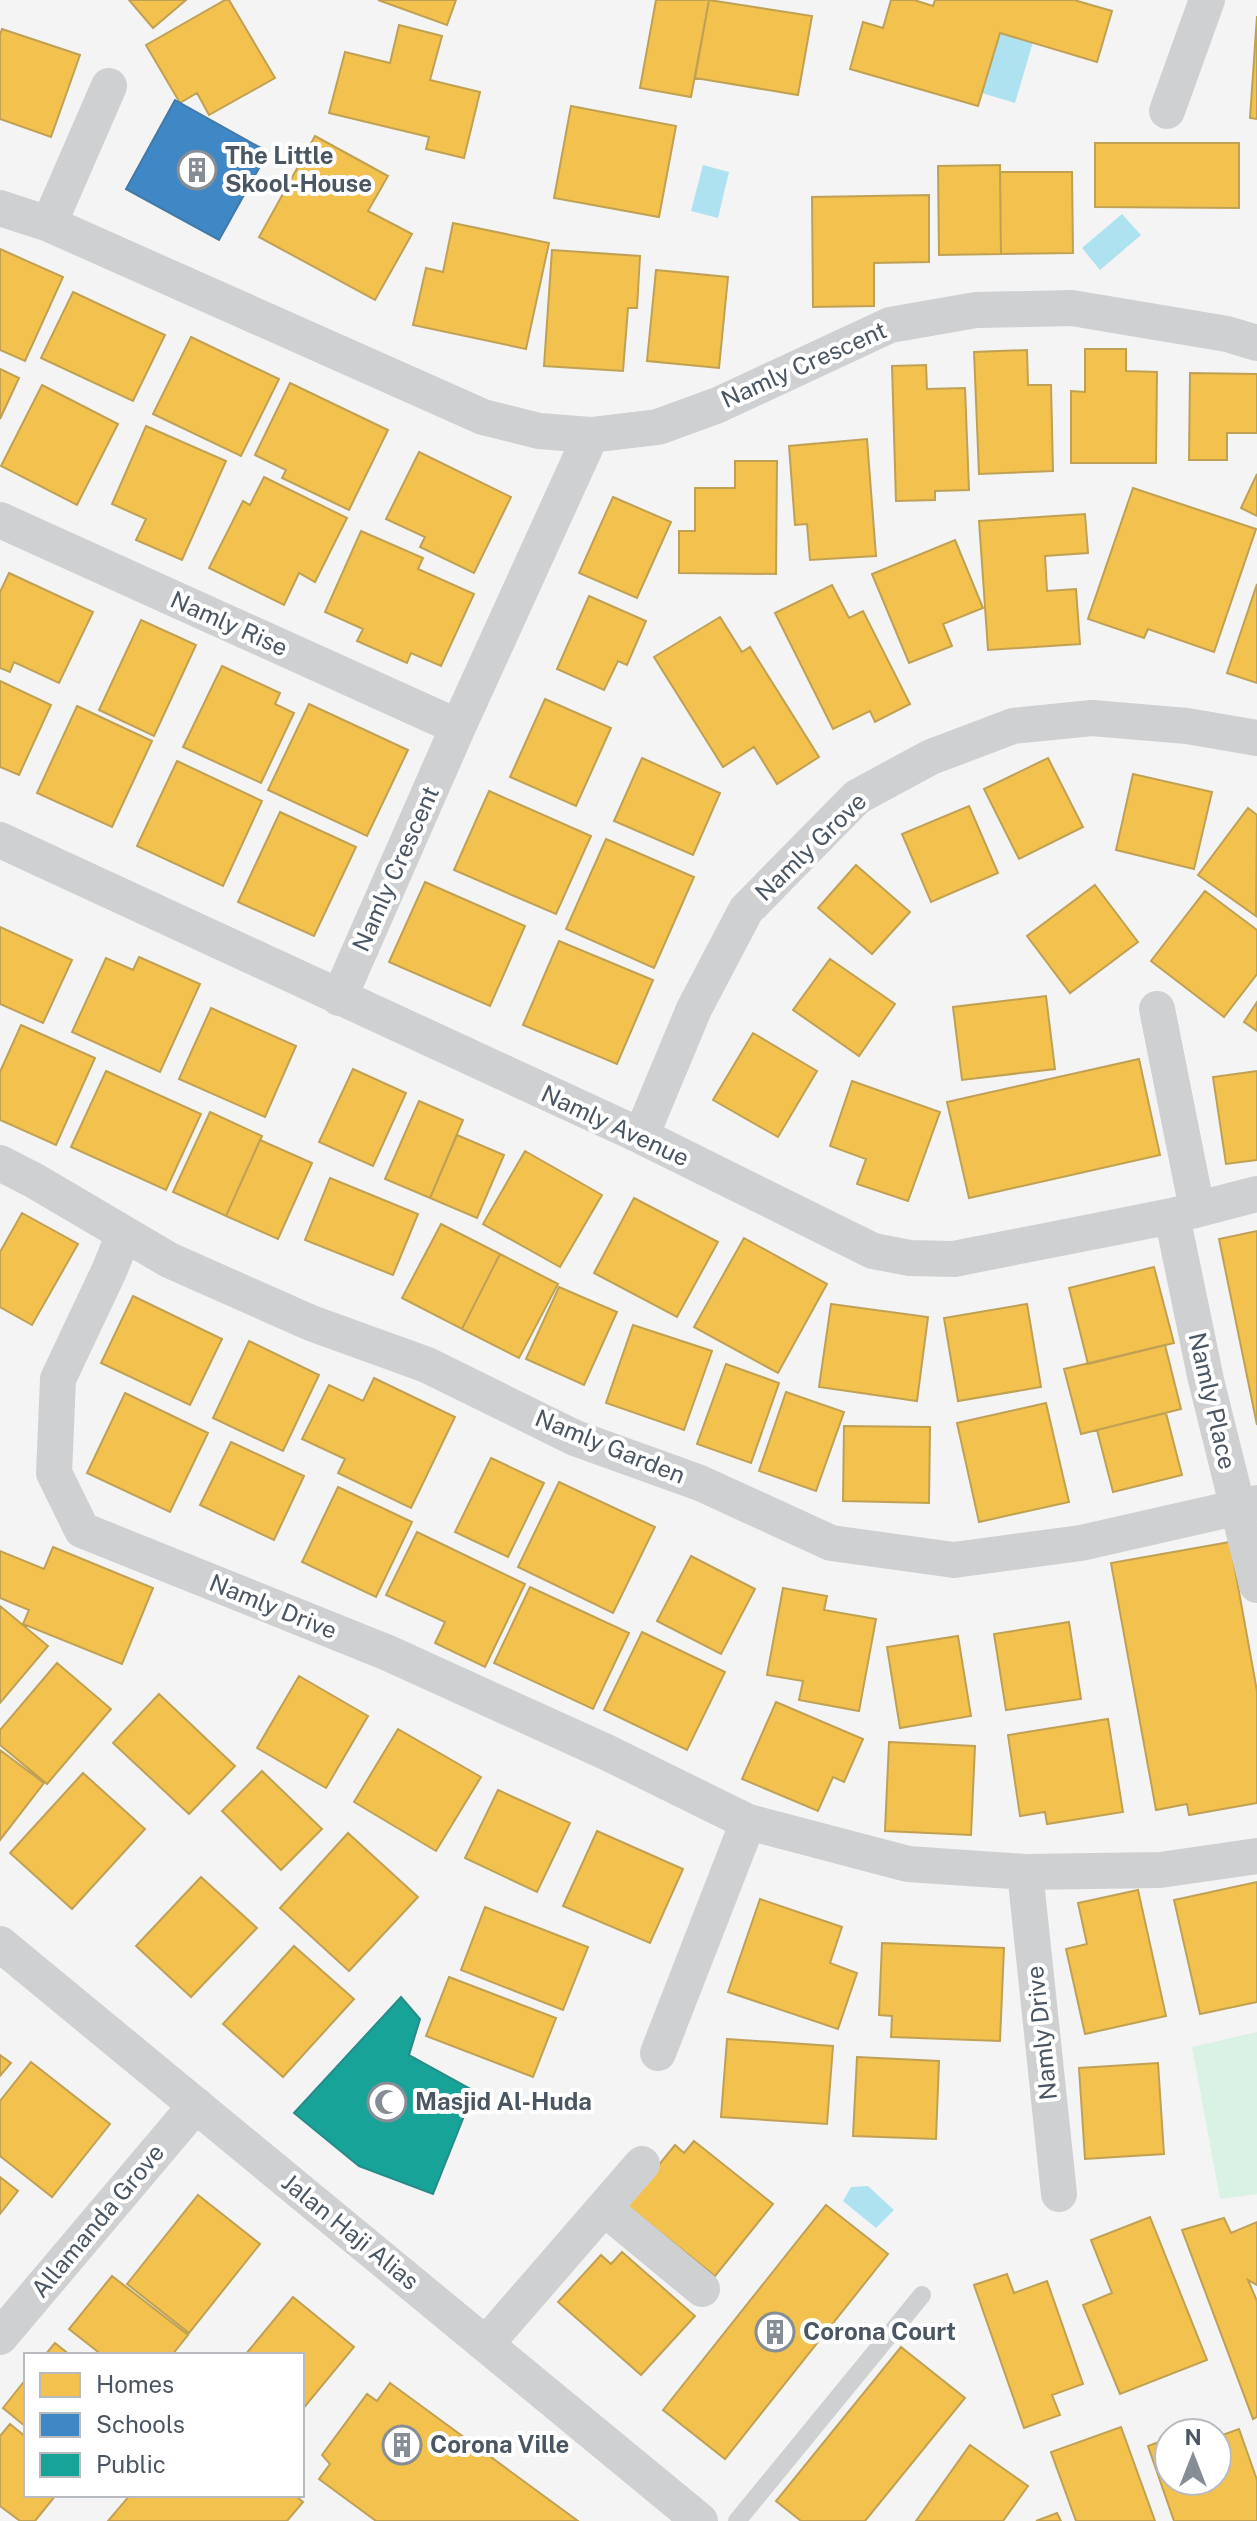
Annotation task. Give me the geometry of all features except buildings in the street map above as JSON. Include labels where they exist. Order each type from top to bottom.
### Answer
[{"type":"street","points":[[1167,111],[1207,0]]},
{"type":"street","points":[[49,224],[109,86]]},
{"type":"street","name":"Namly Crescent","points":[[0,208],[49,224],[483,417],[539,431],[591,435],[658,427],[718,405],[890,325],[976,310],[1072,308],[1227,334],[1257,343]]},
{"type":"street","name":"Namly Crescent","points":[[339,998],[591,435]]},
{"type":"street","name":"Namly Rise","points":[[0,520],[458,727]]},
{"type":"street","name":"Namly Grove","points":[[641,1136],[694,1009],[746,910],[857,797],[931,757],[1013,726],[1092,718],[1187,726],[1257,738]]},
{"type":"street","name":"Namly Avenue","points":[[0,840],[641,1136],[873,1251],[910,1258],[954,1259],[1257,1194]]},
{"type":"street","name":"Namly Place","points":[[1157,1009],[1203,1365],[1247,1505],[1257,1585]]},
{"type":"street","name":"Namly Garden","points":[[0,1163],[169,1260],[282,1310],[427,1365],[575,1438],[700,1483],[831,1543],[954,1560],[1081,1543],[1247,1505]]},
{"type":"street","name":"Namly Drive","points":[[124,1234],[58,1379],[54,1473],[82,1530],[400,1658],[606,1752],[748,1822],[908,1864],[1025,1872],[1160,1870],[1257,1856]]},
{"type":"street","points":[[658,2053],[748,1822]]},
{"type":"street","name":"Namly Drive","points":[[1025,1872],[1059,2194]]},
{"type":"street","name":"Jalan Haji Alias","points":[[0,1944],[700,2521]]},
{"type":"street","name":"Allamanda Grove","points":[[0,2337],[196,2105]]},
{"type":"street","points":[[486,2344],[642,2164]]},
{"type":"street","points":[[604,2208],[702,2289]]},
{"type":"lane","points":[[737,2521],[922,2295]]},
{"type":"green space","points":[[1257,2032],[1257,2194],[1220,2199],[1192,2047]]},
{"type":"water","points":[[1000,33],[1033,42],[1015,103],[982,93]]},
{"type":"water","points":[[703,165],[729,172],[718,218],[691,211]]},
{"type":"water","points":[[1122,214],[1141,235],[1100,270],[1082,248]]},
{"type":"water","points":[[868,2186],[894,2210],[876,2228],[843,2201],[851,2187]]},
{"type":"place","name":"The Little Skool-House","points":[[197,170]]},
{"type":"place","name":"Masjid Al-Huda","points":[[387,2102]]},
{"type":"place","name":"Corona Court","points":[[775,2332]]},
{"type":"place","name":"Corona Ville","points":[[402,2445]]}]
